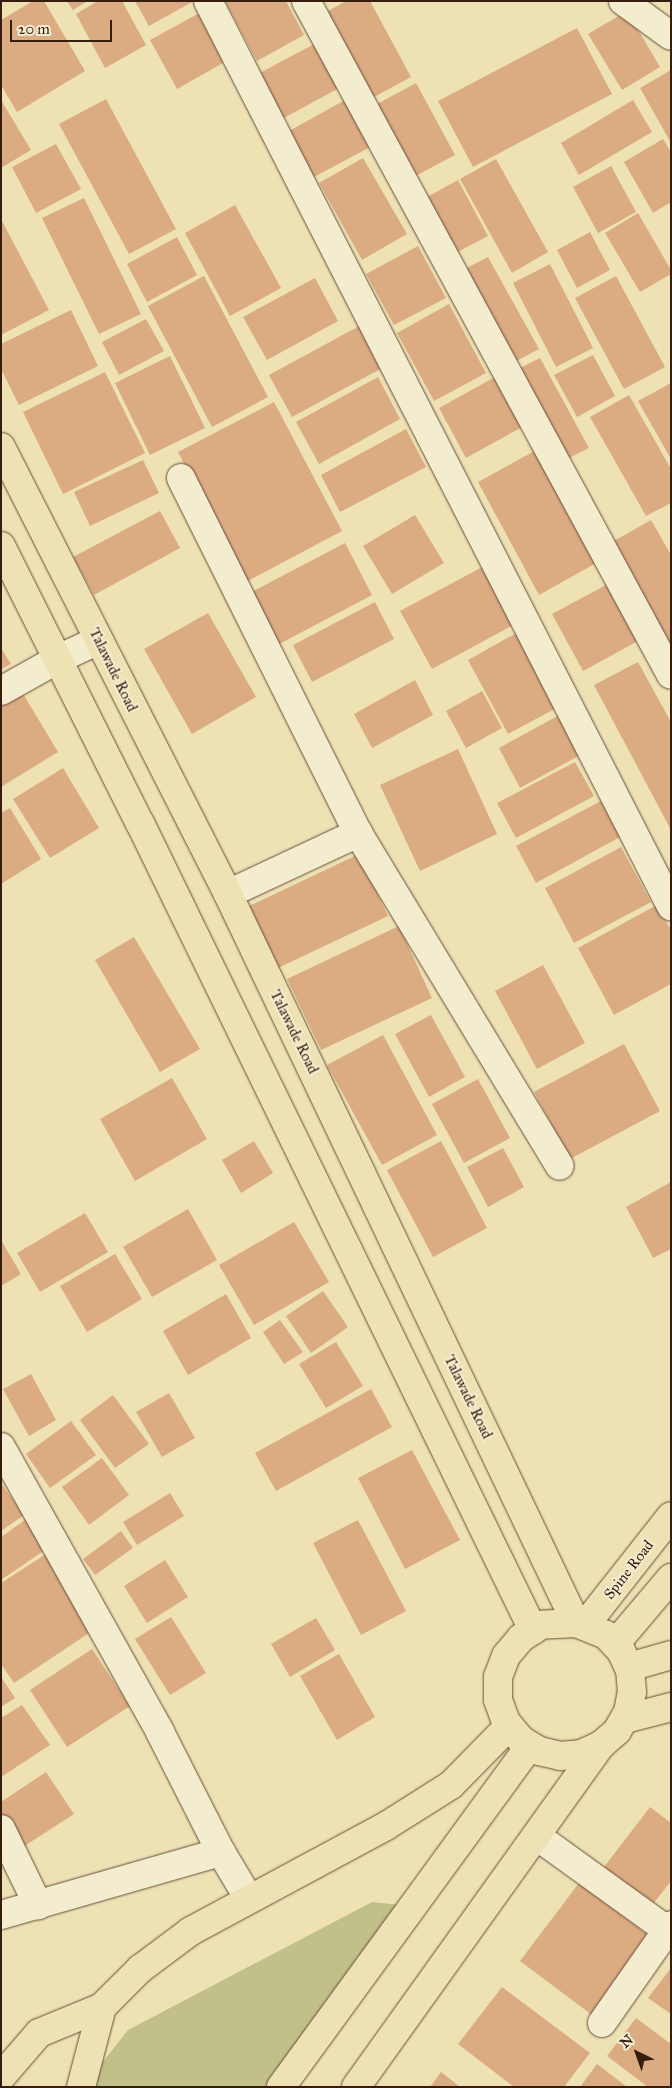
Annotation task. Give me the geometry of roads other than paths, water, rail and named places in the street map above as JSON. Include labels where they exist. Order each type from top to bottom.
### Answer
[{"type":"main road","name":"Talawade Road","points":[[1,446],[228,894],[581,1624]]},
{"type":"main road","points":[[1,546],[58,658],[532,1630]]},
{"type":"main road","name":"Spine Road","points":[[581,1624],[671,1516]]},
{"type":"main road","points":[[356,2087],[538,1837],[601,1745],[624,1719],[632,1692],[622,1655],[671,1578]]},
{"type":"main road","points":[[601,1745],[581,1754],[560,1756],[530,1746],[509,1726],[498,1700],[498,1678],[506,1656],[521,1638],[532,1630],[563,1621],[581,1624],[622,1655],[671,1655]]},
{"type":"main road","points":[[624,1719],[671,1707]]},
{"type":"main road","points":[[1,2077],[39,2033],[102,2007],[140,1969],[191,1930],[386,1826],[451,1785],[509,1726]]},
{"type":"main road","points":[[281,2087],[530,1746]]},
{"type":"main road","points":[[82,2087],[102,2007]]},
{"type":"street","points":[[208,1],[671,906]]},
{"type":"street","points":[[306,1],[671,675]]},
{"type":"street","points":[[623,1],[671,36]]},
{"type":"street","points":[[181,478],[358,833],[560,1166]]},
{"type":"street","points":[[1,691],[58,658],[99,640]]},
{"type":"street","points":[[228,894],[358,833]]},
{"type":"street","points":[[1,1447],[160,1732],[221,1852],[249,1899]]},
{"type":"street","points":[[1,1829],[38,1905]]},
{"type":"street","points":[[538,1837],[669,1927],[602,2023]]},
{"type":"street","points":[[1,1915],[221,1852]]}]
